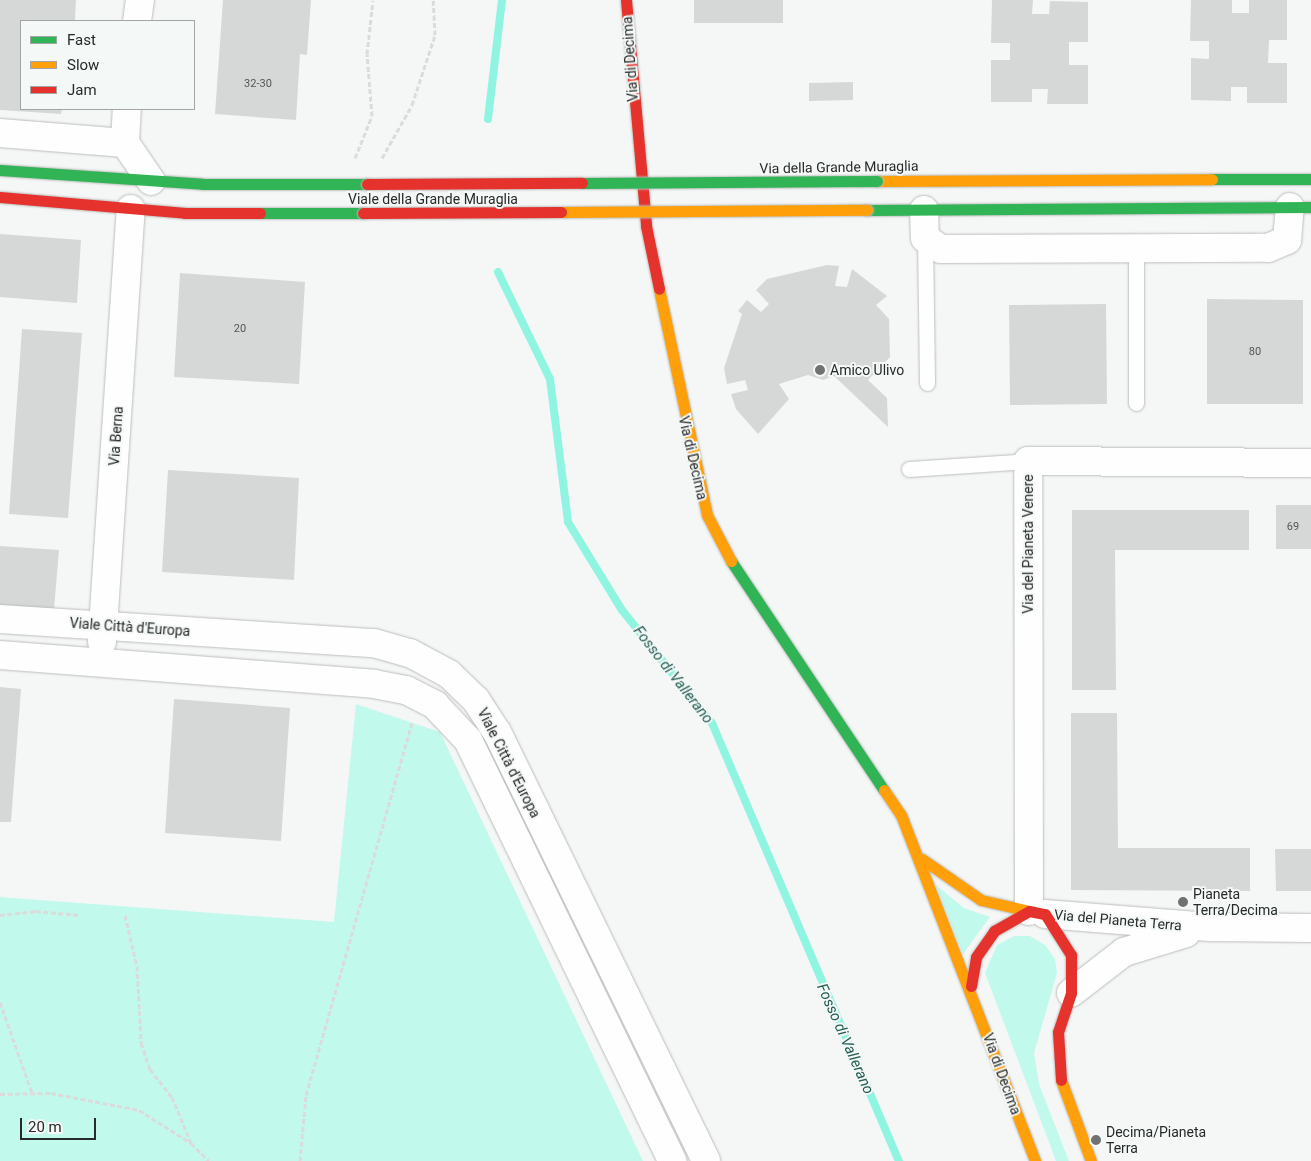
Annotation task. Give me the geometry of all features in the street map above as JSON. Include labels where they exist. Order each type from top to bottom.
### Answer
[{"type":"street","points":[[137,20],[140,0]]},
{"type":"street","name":"Via di Decima","points":[[626,0],[646,226],[707,515],[740,578],[893,799],[921,858],[971,986],[1035,1161]]},
{"type":"street","points":[[127,110],[125,143],[151,180]]},
{"type":"street","points":[[0,133],[125,143]]},
{"type":"street","name":"Viale della Grande Muraglia","points":[[0,170],[151,180],[367,184]]},
{"type":"street","name":"Via della Grande Muraglia","points":[[367,184],[1311,179]]},
{"type":"street","name":"Viale della Grande Muraglia","points":[[0,197],[131,209],[363,213],[924,210]]},
{"type":"street","points":[[1300,207],[1289,235],[1280,246],[1136,248],[941,249],[925,238],[924,210],[1300,207]]},
{"type":"street","name":"Via Berna","points":[[101,662],[131,209]]},
{"type":"street","name":"Via del Pianeta Venere","points":[[1037,912],[1028,461],[1311,463]]},
{"type":"street","name":"Viale Città d'Europa","points":[[0,619],[358,641],[402,650],[432,663],[465,687],[487,716],[706,1161]]},
{"type":"street","name":"Viale Città d'Europa","points":[[0,655],[374,684],[421,696],[464,732],[672,1161]]},
{"type":"street","points":[[921,858],[982,900],[1037,912],[1068,948],[1071,993],[1058,1032],[1056,1056],[1062,1085],[1092,1161]]},
{"type":"street","name":"Via di Decima","points":[[971,986],[976,957],[988,939],[1008,920],[1037,912]]},
{"type":"street","name":"Via del Pianeta Terra","points":[[1037,912],[1212,928],[1311,928]]},
{"type":"street","points":[[1071,993],[1124,952],[1212,928]]},
{"type":"lane","points":[[925,238],[927,383]]},
{"type":"lane","points":[[1136,248],[1136,402]]},
{"type":"lane","points":[[909,469],[1028,461]]},
{"type":"lane","points":[[547,901],[573,888]]},
{"type":"lane","points":[[626,1069],[654,1054]]},
{"type":"path","points":[[344,184],[372,116],[367,54],[373,0]]},
{"type":"path","points":[[367,184],[412,105],[435,35],[433,0]]},
{"type":"path","points":[[300,1161],[306,1095],[412,723]]},
{"type":"path","points":[[0,915],[36,911],[79,915]]},
{"type":"path","points":[[126,915],[137,966],[141,1043],[150,1069],[172,1097],[191,1142]]},
{"type":"path","points":[[0,1002],[32,1093]]},
{"type":"path","points":[[0,1094],[32,1093],[139,1110],[191,1142],[208,1161]]},
{"type":"green space","points":[[356,704],[440,732],[643,1161],[0,1161],[0,897],[334,922]]},
{"type":"green space","points":[[936,885],[964,908],[990,917],[963,954]]},
{"type":"green space","points":[[1014,936],[1030,936],[1045,945],[1055,959],[1057,973],[1034,1053],[1039,1084],[1069,1161],[1056,1161],[985,973],[997,945]]},
{"type":"building","points":[[0,0],[76,0],[75,20],[20,20],[20,110],[62,110],[61,114],[0,110]]},
{"type":"building","points":[[223,0],[311,0],[307,55],[300,54],[296,120],[215,114]]},
{"type":"building","points":[[694,0],[783,0],[783,23],[694,23]]},
{"type":"building","points":[[992,0],[1033,0],[1032,14],[1049,14],[1050,1],[1088,2],[1088,42],[1069,42],[1069,65],[1088,65],[1088,104],[1047,104],[1048,89],[1032,89],[1032,102],[991,102],[991,60],[1010,60],[1010,43],[991,43]]},
{"type":"building","points":[[1191,0],[1232,0],[1232,13],[1249,13],[1249,0],[1287,0],[1287,40],[1269,40],[1268,63],[1287,63],[1287,103],[1247,103],[1247,87],[1231,87],[1231,101],[1191,100],[1191,58],[1209,59],[1209,41],[1190,41]]},
{"type":"building","points":[[853,82],[853,100],[809,101],[809,83]]},
{"type":"building","points":[[0,234],[81,240],[77,303],[0,297]]},
{"type":"building","points":[[827,265],[839,266],[835,286],[847,287],[852,269],[887,296],[876,305],[889,319],[890,357],[868,380],[887,398],[888,427],[834,376],[823,380],[808,375],[779,384],[789,399],[758,434],[736,409],[731,394],[748,390],[745,380],[727,384],[724,368],[742,314],[738,311],[747,300],[761,312],[769,304],[756,290],[767,279]]},
{"type":"building","points":[[180,273],[305,282],[299,384],[174,377]]},
{"type":"building","points":[[1207,299],[1303,300],[1303,404],[1207,404]]},
{"type":"building","points":[[1106,304],[1107,404],[1010,405],[1009,305]]},
{"type":"building","points":[[22,329],[82,333],[68,518],[9,514]]},
{"type":"building","points":[[168,470],[299,478],[294,580],[162,572]]},
{"type":"building","points":[[1276,505],[1311,505],[1311,549],[1276,549]]},
{"type":"building","points":[[1072,510],[1249,510],[1249,550],[1115,550],[1116,690],[1072,690]]},
{"type":"building","points":[[0,546],[59,550],[54,609],[0,606]]},
{"type":"building","points":[[0,687],[21,689],[11,822],[0,822]]},
{"type":"building","points":[[174,699],[290,708],[281,841],[165,833]]},
{"type":"building","points":[[1071,713],[1117,713],[1118,848],[1250,848],[1250,891],[1071,890]]},
{"type":"building","points":[[1275,849],[1311,849],[1311,891],[1276,891]]},
{"type":"waterway","name":"Fosso di Vallerano","points":[[488,119],[502,0]]},
{"type":"waterway","name":"Fosso di Vallerano","points":[[498,272],[550,379],[568,522],[622,610],[712,723],[899,1161]]},
{"type":"traffic: fast","points":[[0,170],[203,184],[367,184]]},
{"type":"traffic: fast","points":[[1212,179],[1311,179]]},
{"type":"traffic: fast","points":[[582,183],[877,181]]},
{"type":"traffic: fast","points":[[867,210],[1311,207]]},
{"type":"traffic: fast","points":[[260,213],[363,213]]},
{"type":"traffic: fast","points":[[731,561],[884,790]]},
{"type":"traffic: slow","points":[[877,181],[1212,179]]},
{"type":"traffic: slow","points":[[561,212],[867,210]]},
{"type":"traffic: slow","points":[[659,289],[707,515],[731,561]]},
{"type":"traffic: slow","points":[[884,790],[901,815],[1035,1161]]},
{"type":"traffic: slow","points":[[922,859],[981,900],[1029,911]]},
{"type":"traffic: slow","points":[[1061,1080],[1091,1161]]},
{"type":"traffic: jam","points":[[626,0],[646,226],[659,289]]},
{"type":"traffic: jam","points":[[367,184],[582,183]]},
{"type":"traffic: jam","points":[[0,197],[185,213],[260,213]]},
{"type":"traffic: jam","points":[[363,213],[561,212]]},
{"type":"traffic: jam","points":[[971,986],[976,957],[994,931],[1029,911],[1045,914],[1071,955],[1071,993],[1058,1032],[1061,1080]]},
{"type":"place","name":"Amico Ulivo","points":[[820,370]]},
{"type":"place","name":"Pianeta Terra/Decima","points":[[1183,902]]},
{"type":"place","name":"Decima/Pianeta Terra","points":[[1096,1140]]}]
